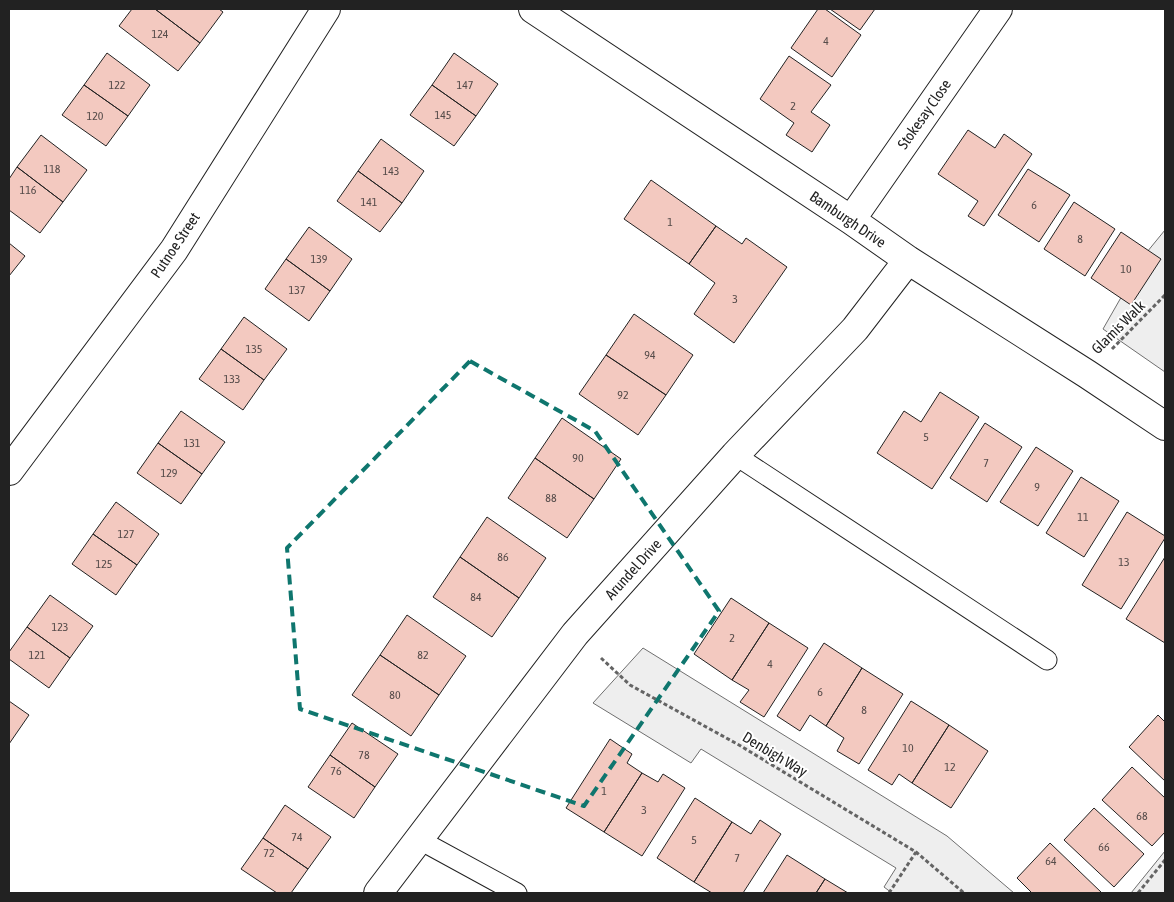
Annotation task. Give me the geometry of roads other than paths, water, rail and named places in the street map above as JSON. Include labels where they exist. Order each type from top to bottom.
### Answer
[{"type":"street","name":"Putnoe Street","points":[[9,471],[174,250],[326,9]]},
{"type":"street","name":"Bamburgh Drive","points":[[533,9],[851,220],[908,260],[1165,426]]},
{"type":"street","name":"Stokesay Close","points":[[851,220],[998,9]]},
{"type":"street","name":"Arundel Drive","points":[[378,893],[575,634],[735,455],[855,329],[908,260]]},
{"type":"lane","points":[[735,455],[1047,660]]},
{"type":"lane","points":[[418,839],[516,893]]}]
